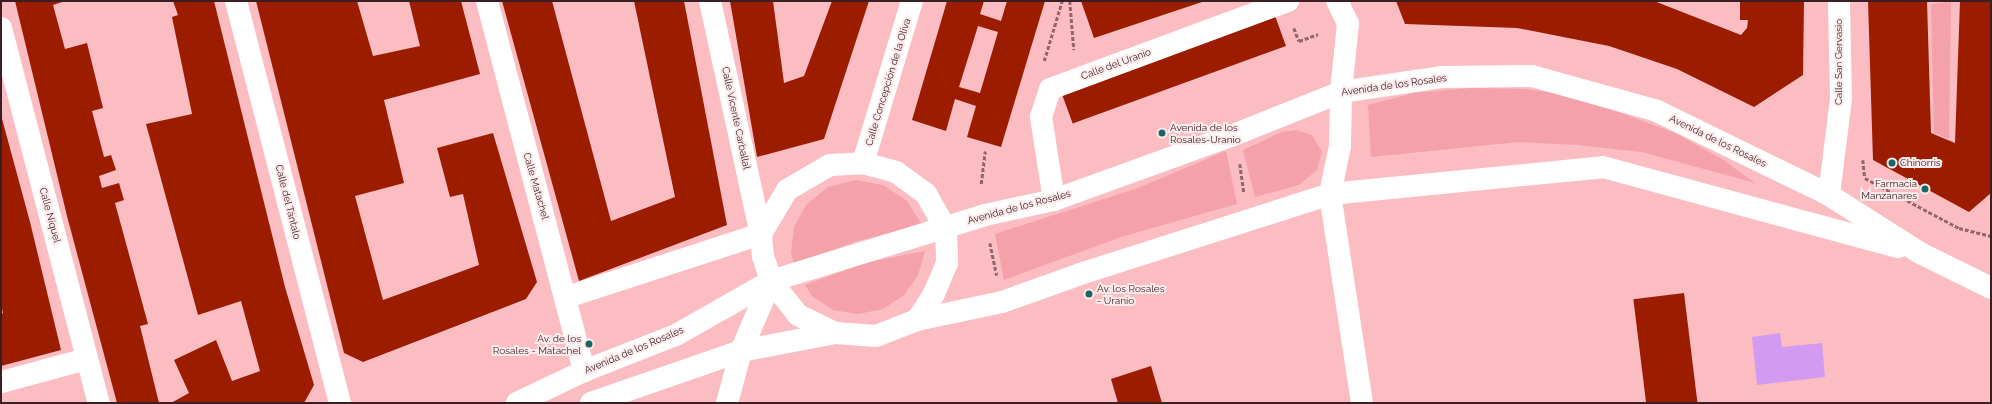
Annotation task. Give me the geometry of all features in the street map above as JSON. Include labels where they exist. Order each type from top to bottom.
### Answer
[{"type":"street","name":"Calle del Tántalo","points":[[236,1],[340,403]]},
{"type":"street","name":"Calle Matachel","points":[[487,1],[567,298],[584,371]]},
{"type":"street","name":"Calle Vicente Carballal","points":[[710,1],[761,234]]},
{"type":"street","name":"Calle Concepción de la Oliva","points":[[863,163],[912,1]]},
{"type":"street","name":"Calle del Uranio","points":[[1054,200],[1042,117],[1050,88],[1288,1]]},
{"type":"street","points":[[1337,1],[1348,24],[1341,92],[1340,146],[1330,194],[1362,403]]},
{"type":"street","name":"Calle San Gervasio","points":[[1829,195],[1840,99],[1839,1]]},
{"type":"street","name":"Calle Níquel","points":[[1,28],[99,403]]},
{"type":"street","name":"Avenida de los Rosales","points":[[517,403],[584,371],[676,335],[771,281],[946,229],[985,215],[1054,200],[1232,136],[1341,92],[1441,77],[1532,76],[1657,111],[1829,195],[1920,253],[1991,288]]},
{"type":"street","points":[[567,298],[761,234],[787,190],[830,165],[863,163],[896,172],[926,194],[946,229],[948,263],[934,294],[917,320]]},
{"type":"street","name":"Avenida de los Rosales","points":[[591,403],[741,351],[836,333],[876,336],[917,320],[1002,302],[1080,274],[1330,194],[1603,167],[1920,253]]},
{"type":"street","name":"Avenida de los Rosales","points":[[761,234],[763,256],[771,281],[798,315],[836,333]]},
{"type":"street","points":[[727,403],[741,351],[771,281]]},
{"type":"street","points":[[1,382],[87,359]]},
{"type":"path","points":[[1042,65],[1062,1]]},
{"type":"path","points":[[1070,1],[1077,79]]},
{"type":"path","points":[[1299,41],[1323,32]]},
{"type":"path","points":[[981,184],[985,151]]},
{"type":"path","points":[[1863,155],[1865,178],[1959,228],[1991,236]]},
{"type":"path","points":[[1239,159],[1245,196]]},
{"type":"path","points":[[988,236],[997,278]]},
{"type":"shaded area","points":[[1951,2],[1949,139],[1934,133],[1931,4]]},
{"type":"shaded area","points":[[1471,88],[1526,89],[1569,95],[1675,133],[1722,159],[1755,183],[1642,152],[1577,145],[1518,142],[1371,157],[1368,105],[1414,93]]},
{"type":"shaded area","points":[[1296,130],[1312,135],[1322,152],[1317,170],[1299,185],[1255,197],[1243,150],[1282,132]]},
{"type":"shaded area","points":[[1226,151],[1237,204],[1121,237],[1004,280],[995,234],[1138,188]]},
{"type":"shaded area","points":[[856,180],[883,185],[907,201],[922,225],[857,241],[794,264],[791,252],[794,227],[806,205],[828,187]]},
{"type":"shaded area","points":[[925,251],[918,275],[904,295],[883,309],[858,314],[833,310],[812,296],[805,285],[868,262]]},
{"type":"shaded area","points":[[1780,333],[1782,347],[1822,343],[1825,377],[1757,385],[1752,337]]},
{"type":"building","points":[[15,1],[65,1],[53,5],[65,49],[87,43],[103,108],[92,111],[104,157],[111,155],[116,170],[99,176],[102,188],[119,183],[124,200],[115,203],[148,324],[140,326],[159,403],[117,403],[67,216]]},
{"type":"building","points":[[173,1],[214,1],[285,287],[314,385],[304,403],[171,403],[189,393],[174,360],[216,340],[232,381],[260,371],[241,301],[198,315],[146,124],[192,114],[172,17],[178,15]]},
{"type":"building","points":[[256,1],[357,1],[373,56],[420,46],[409,1],[461,1],[480,74],[384,100],[404,183],[355,196],[383,300],[479,265],[463,194],[450,197],[437,148],[493,133],[537,282],[526,299],[363,362],[344,353]]},
{"type":"building","points":[[502,1],[552,1],[611,221],[675,197],[634,1],[684,1],[727,225],[579,281]]},
{"type":"building","points":[[730,1],[773,1],[784,83],[804,76],[832,1],[869,1],[824,139],[757,157]]},
{"type":"building","points":[[947,1],[984,1],[980,14],[1001,21],[1007,1],[1045,1],[1001,147],[967,137],[976,106],[955,99],[946,131],[912,120]],"holes":[[[978,26],[998,32],[980,93],[959,87]]]},
{"type":"building","points":[[1081,1],[1205,1],[1094,38]]},
{"type":"building","points":[[1396,1],[1654,1],[1741,35],[1747,28],[1748,20],[1740,20],[1740,1],[1804,1],[1803,75],[1754,107],[1677,69],[1609,46],[1517,28],[1405,24]]},
{"type":"building","points":[[1868,1],[1927,1],[1931,133],[1955,143],[1960,1],[1991,1],[1991,193],[1969,212],[1873,160]]},
{"type":"building","points":[[1274,13],[1286,46],[1073,124],[1061,91]]},
{"type":"building","points":[[1,115],[30,222],[61,350],[1,366],[1,314],[3,313],[1,304]]},
{"type":"building","points":[[1684,293],[1698,403],[1646,403],[1633,299]]},
{"type":"building","points":[[1151,366],[1162,403],[1118,403],[1111,379]]},
{"type":"place","name":"Avenida de los Rosales-Uranio","points":[[1162,133]]},
{"type":"place","name":"Chinorris","points":[[1892,163]]},
{"type":"place","name":"Farmacia Manzanares","points":[[1925,189]]},
{"type":"place","name":"Av. los Rosales - Uranio","points":[[1089,294]]},
{"type":"place","name":"Av. de los Rosales - Matachel","points":[[589,344]]}]
